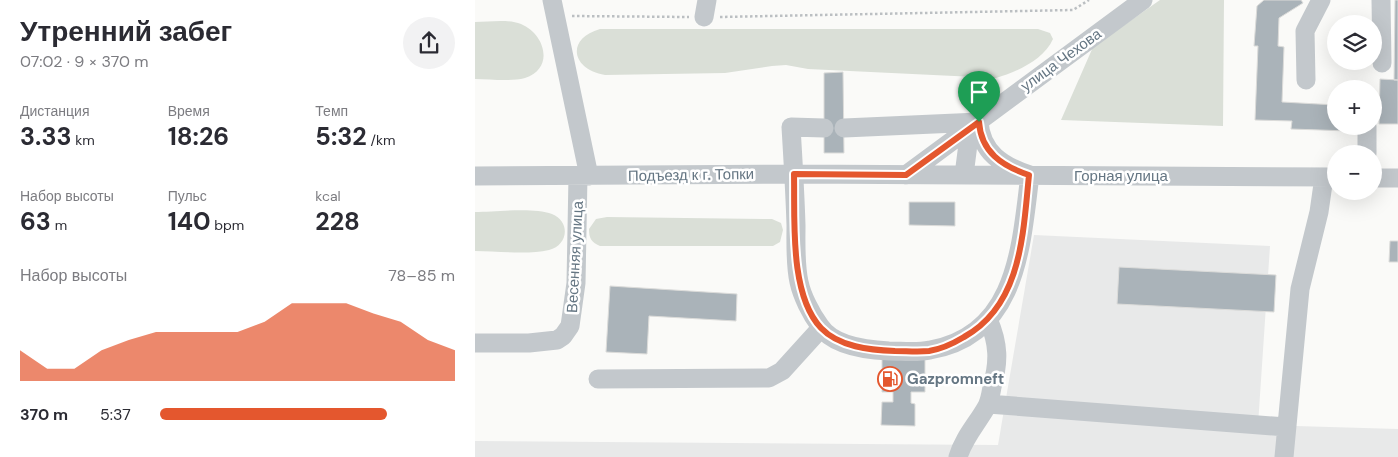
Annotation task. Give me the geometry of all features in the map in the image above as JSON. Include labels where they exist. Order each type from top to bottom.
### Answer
[{"type":"street","name":"улица Чехова","points":[[906,175],[1143,0]]},
{"type":"street","points":[[1307,80],[1305,31],[1321,0]]},
{"type":"street","points":[[1381,0],[1381,15]]},
{"type":"street","name":"Весенняя улица","points":[[475,343],[529,343],[557,340],[563,336],[570,326],[576,283],[584,176],[554,8]]},
{"type":"street","points":[[843,128],[979,122]]},
{"type":"street","points":[[964,175],[968,144],[979,122]]},
{"type":"street","points":[[824,128],[791,127],[799,282],[821,328],[841,343],[882,350],[928,351],[955,342],[973,332],[988,319],[1005,293],[1020,254],[1029,175],[1010,169],[994,157],[980,135],[979,122]]},
{"type":"street","name":"Подъезд к г. Топки","points":[[475,176],[906,175]]},
{"type":"street","name":"Горная улица","points":[[906,175],[1327,177]]},
{"type":"street","points":[[1382,178],[1398,178]]},
{"type":"street","points":[[1284,457],[1300,288],[1327,187]]},
{"type":"street","points":[[958,457],[965,438],[988,404],[997,370],[999,353],[996,337],[988,319]]},
{"type":"street","points":[[598,379],[769,378],[782,371],[821,328]]},
{"type":"street","points":[[988,404],[1286,427]]},
{"type":"path","points":[[554,8],[1073,10],[1089,0]]},
{"type":"shaded area","points":[[1160,0],[1224,0],[1223,126],[1061,120],[1093,47]]},
{"type":"shaded area","points":[[475,22],[510,22],[521,24],[529,29],[541,43],[543,59],[540,67],[525,78],[507,80],[475,79]]},
{"type":"shaded area","points":[[600,29],[1038,29],[1050,33],[1053,39],[1043,53],[1029,64],[996,78],[808,69],[786,65],[725,73],[605,75],[585,67],[577,54],[577,47],[581,40]]},
{"type":"shaded area","points":[[525,210],[544,212],[552,214],[562,222],[565,233],[560,243],[549,250],[522,253],[475,251],[475,212]]},
{"type":"shaded area","points":[[607,217],[772,219],[781,223],[783,230],[780,242],[773,246],[600,246],[591,239],[589,229],[596,219]]},
{"type":"shaded area","points":[[1034,235],[1270,246],[1258,425],[1398,429],[1398,457],[475,457],[475,441],[998,445]]},
{"type":"building","points":[[1264,0],[1301,0],[1303,3],[1279,18],[1278,46],[1284,47],[1282,102],[1327,104],[1327,130],[1291,129],[1292,121],[1255,120],[1258,46],[1254,46],[1257,6]]},
{"type":"building","points":[[1395,0],[1398,0],[1398,80],[1394,80]]},
{"type":"building","points":[[843,72],[844,153],[824,153],[824,73]]},
{"type":"building","points":[[1380,79],[1398,80],[1398,124],[1382,124],[1382,80]]},
{"type":"building","points":[[909,202],[955,202],[955,226],[909,225]]},
{"type":"building","points":[[1390,241],[1398,241],[1398,262],[1389,262]]},
{"type":"building","points":[[1119,267],[1276,275],[1274,312],[1117,304]]},
{"type":"building","points":[[610,286],[737,294],[736,321],[649,316],[647,354],[606,352]]},
{"type":"building","points":[[882,353],[925,353],[925,392],[911,392],[911,403],[915,404],[915,426],[881,425],[882,402],[893,402],[893,392],[882,392]]},
{"type":"place","name":"Gazpromneft","points":[[890,379]]},
{"type":"route","points":[[979,122],[980,135],[994,157],[1010,169],[1029,175],[1020,254],[1015,270],[998,307],[973,332],[938,349],[928,351],[882,350],[841,343],[821,328],[808,306],[799,282],[794,174],[906,175],[979,122]]}]
